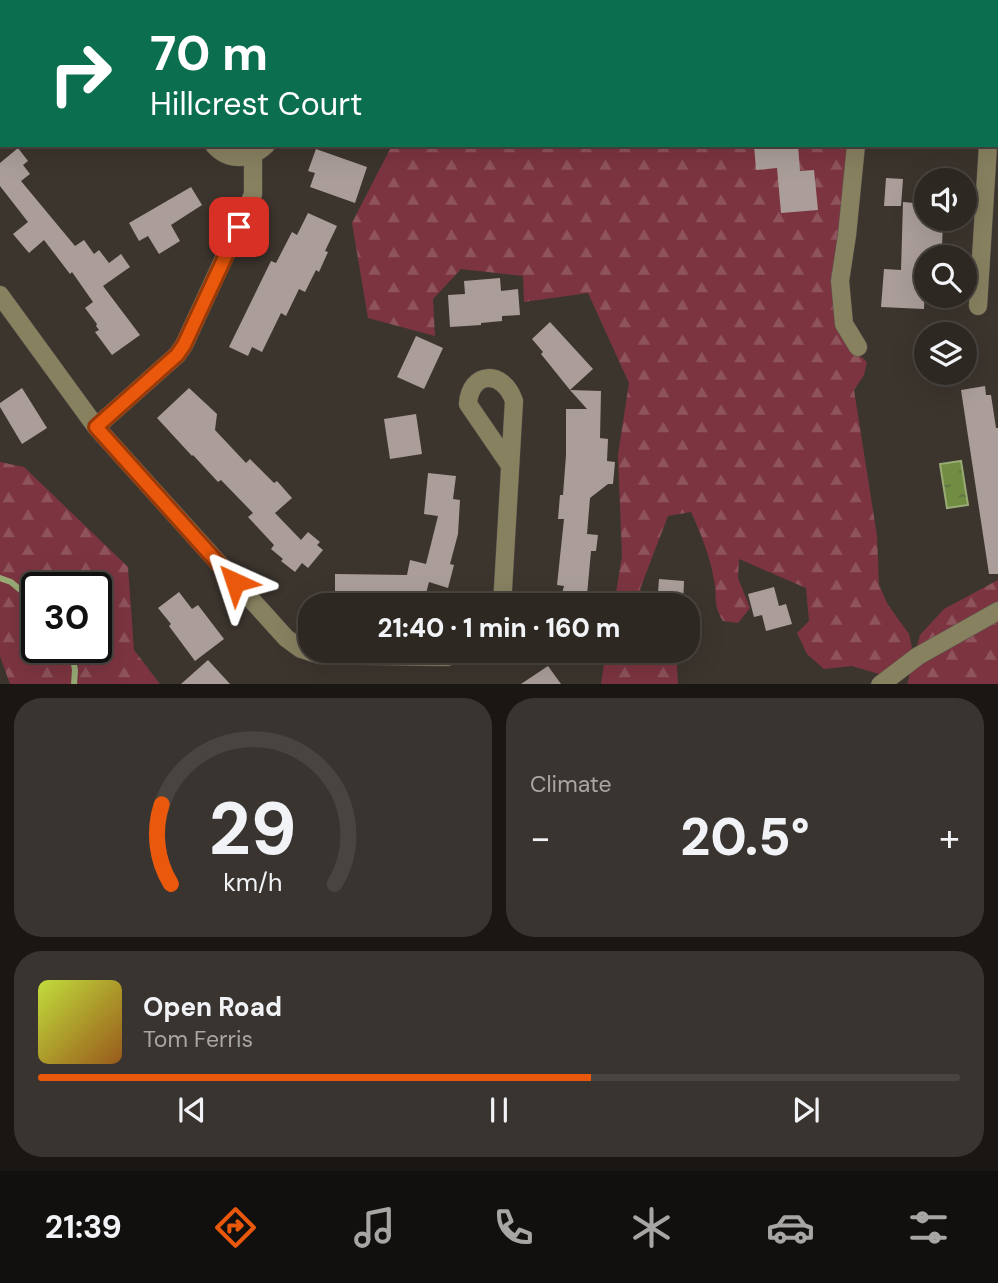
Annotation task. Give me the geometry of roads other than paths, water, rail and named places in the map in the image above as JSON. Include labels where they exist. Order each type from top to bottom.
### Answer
[{"type":"street","points":[[217,147],[229,156],[241,158],[260,150]]},
{"type":"street","points":[[856,147],[848,235],[840,281],[844,324],[858,347]]},
{"type":"street","points":[[978,306],[988,147]]},
{"type":"street","points":[[96,427],[177,355],[184,345],[253,194],[260,150]]},
{"type":"street","points":[[0,295],[96,427],[286,638],[298,647]]},
{"type":"street","points":[[503,593],[509,464]]},
{"type":"street","points":[[880,684],[918,656],[998,611]]},
{"type":"water","points":[[961,461],[968,505],[947,508],[940,464]]},
{"type":"waterway","points":[[0,578],[11,582],[21,590]]},
{"type":"waterway","points":[[74,663],[74,684]]}]
